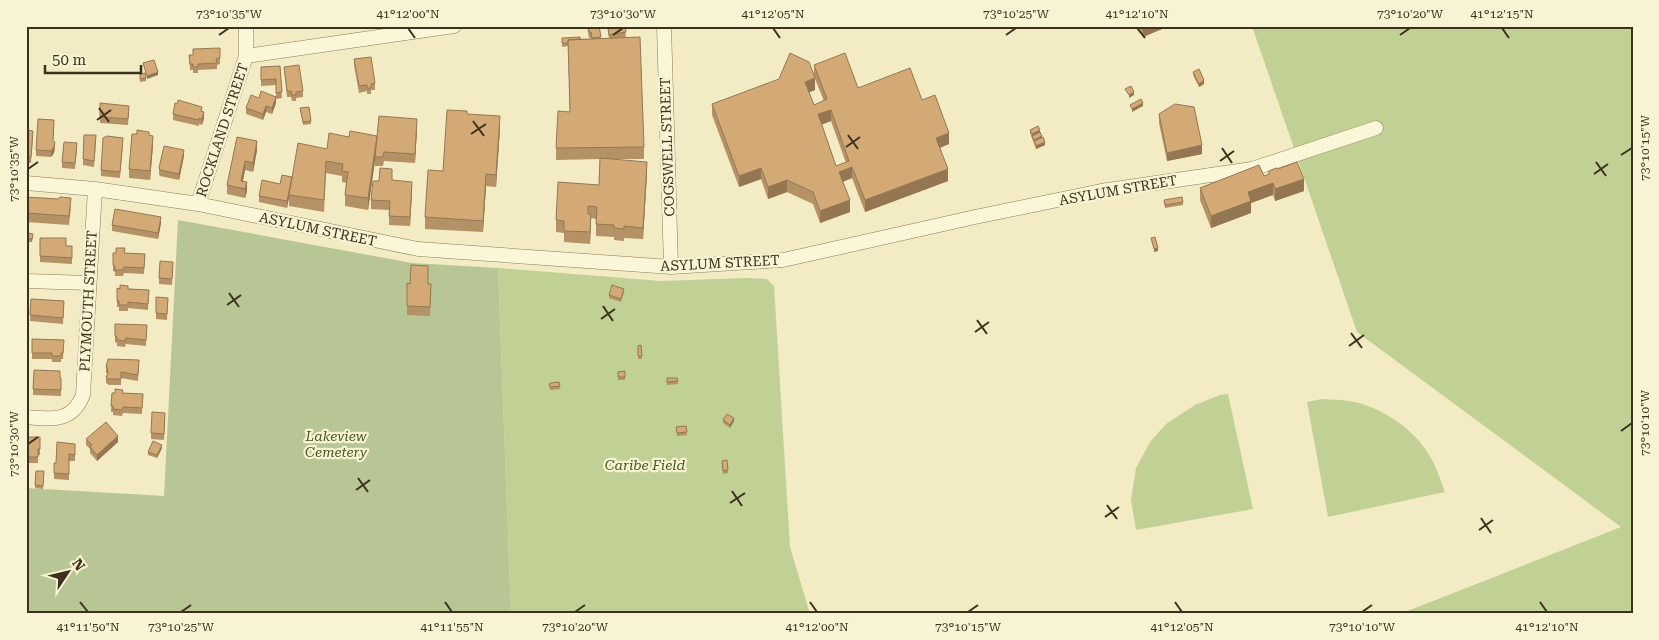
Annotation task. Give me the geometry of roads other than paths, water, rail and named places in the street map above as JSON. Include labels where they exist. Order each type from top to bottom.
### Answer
[{"type":"street","name":"ROCKLAND STREET","points":[[198,204],[246,56],[246,26]]},
{"type":"street","points":[[246,56],[454,26]]},
{"type":"street","name":"COGSWELL STREET","points":[[664,26],[671,267]]},
{"type":"street","name":"ASYLUM STREET","points":[[26,183],[95,188],[198,204],[418,249],[671,267],[783,260],[1102,191],[1252,169],[1376,128]]},
{"type":"street","name":"PLYMOUTH STREET","points":[[26,417],[58,418],[68,415],[81,400],[95,188]]},
{"type":"street","points":[[26,281],[89,283]]},
{"type":"park label","name":"Lakeview Cemetery","points":[[336,444]]},
{"type":"park label","name":"Caribe Field","points":[[645,465]]}]
